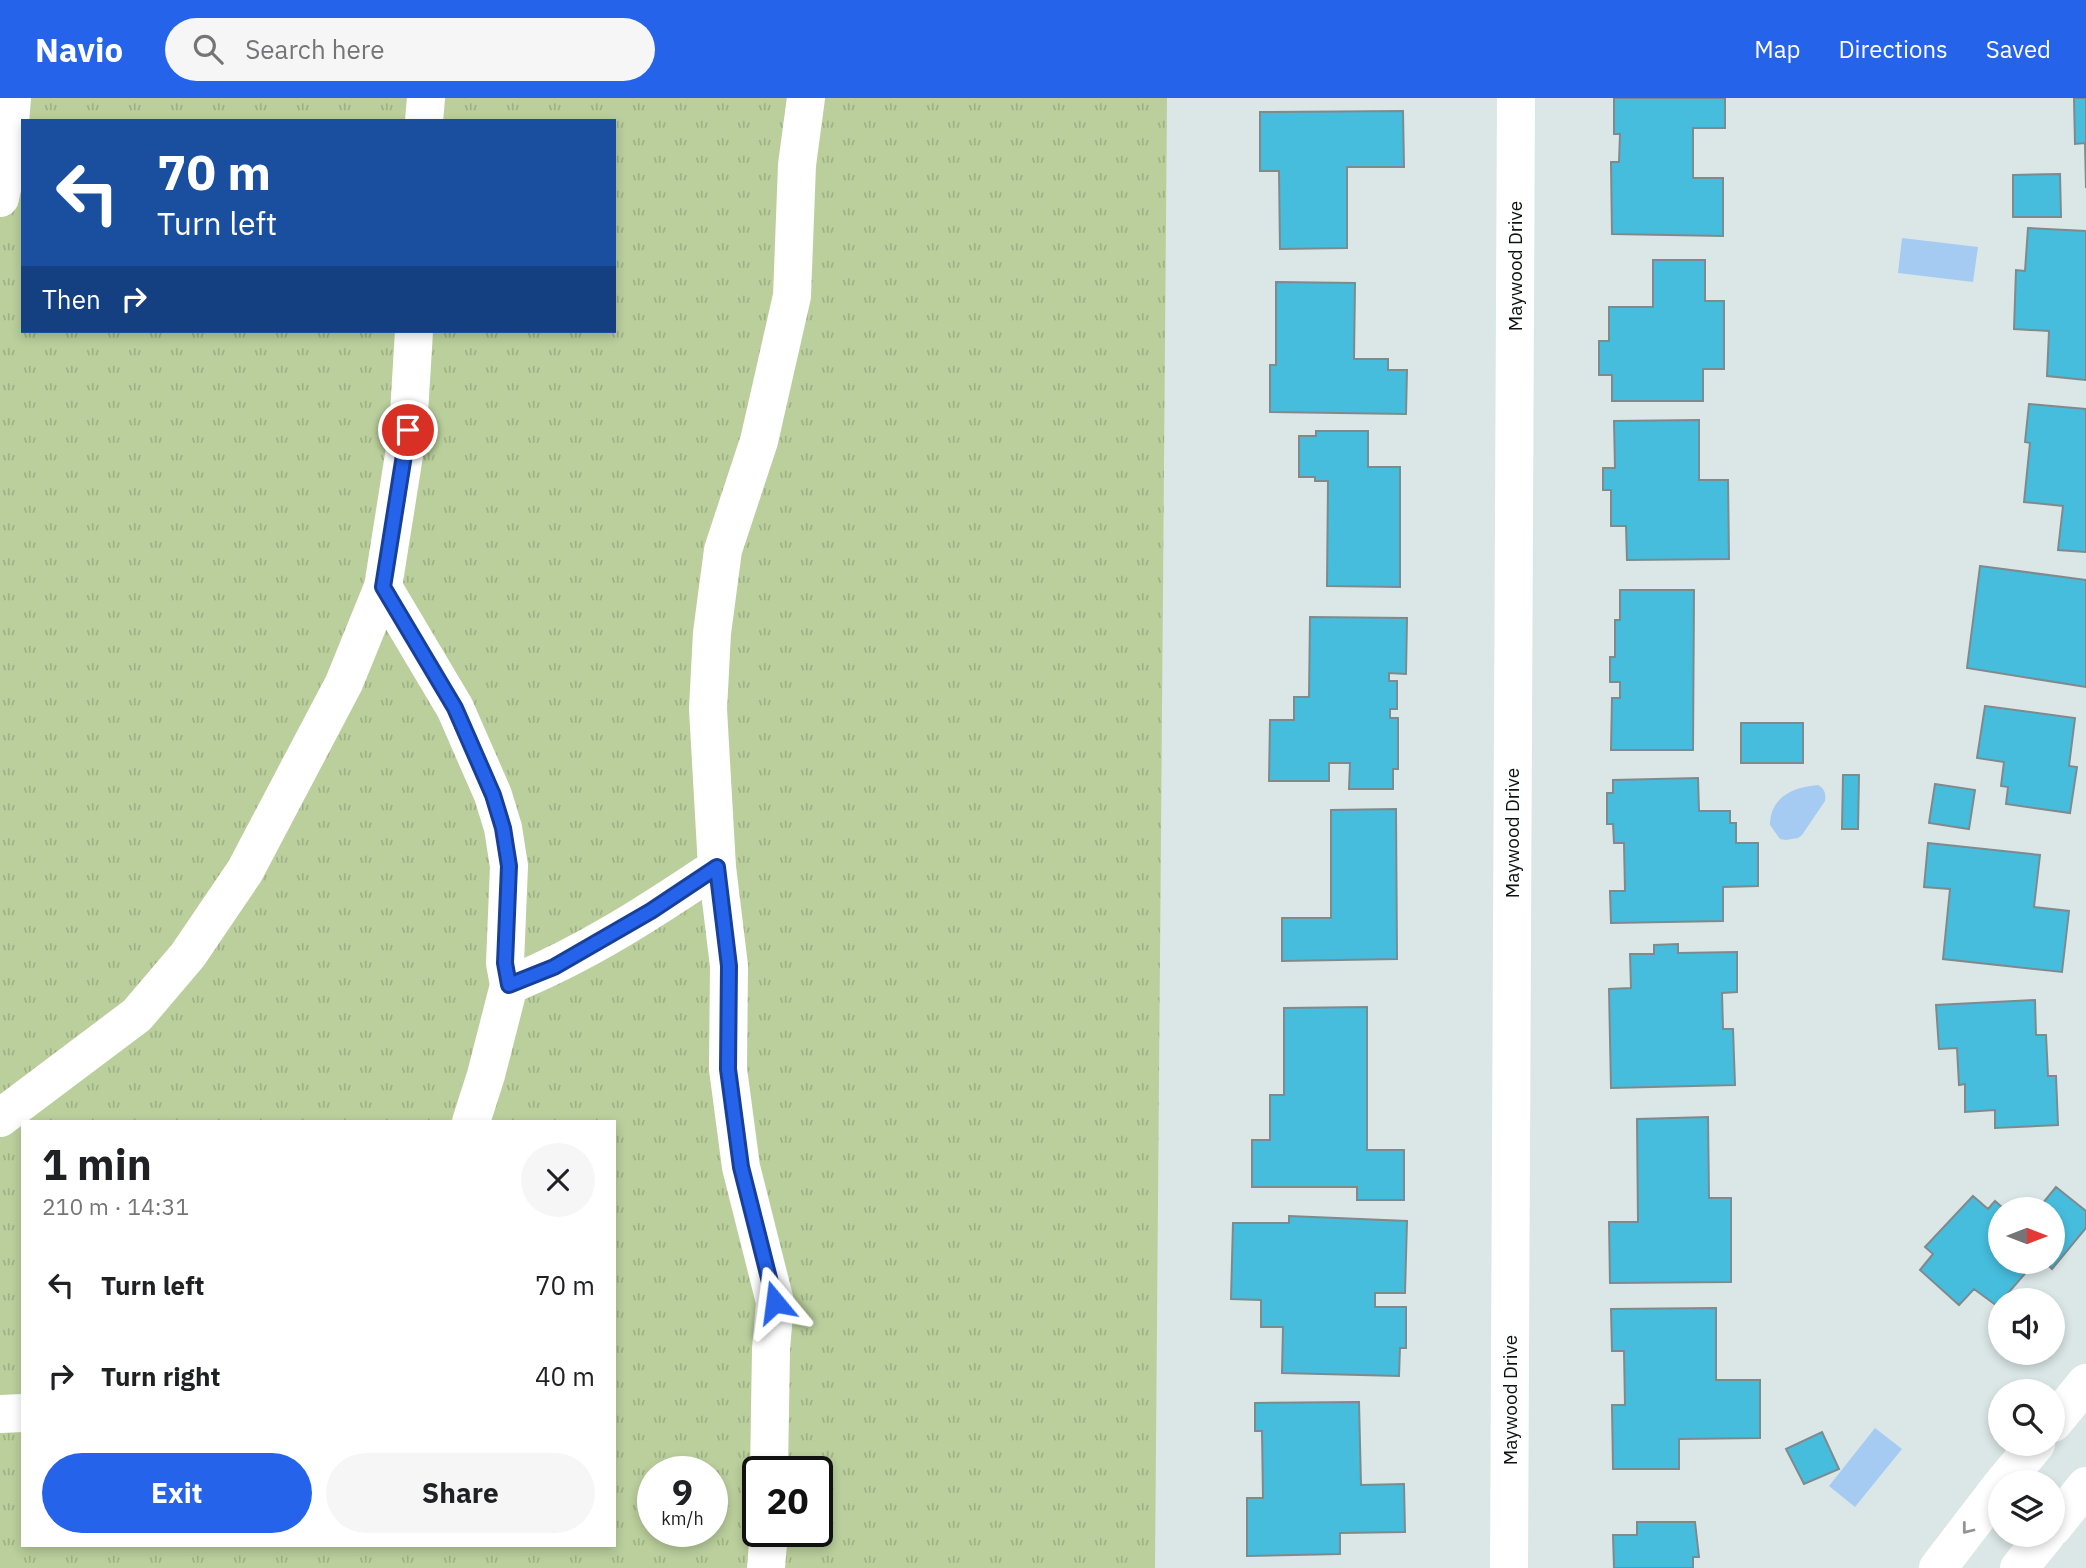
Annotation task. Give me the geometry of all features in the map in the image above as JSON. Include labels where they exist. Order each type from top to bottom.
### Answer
[{"type":"street","points":[[0,198],[6,170],[12,98]]},
{"type":"street","points":[[424,119],[426,98]]},
{"type":"street","points":[[769,1456],[771,1349],[775,1302],[750,1207],[728,1069],[729,966],[717,867],[708,709],[712,633],[723,550],[760,441],[792,296],[797,165],[806,98]]},
{"type":"street","name":"Maywood Drive","points":[[1509,1568],[1516,98]]},
{"type":"street","points":[[0,1118],[137,1015],[188,955],[245,871],[344,683],[383,587],[408,430],[414,333]]},
{"type":"street","points":[[383,587],[455,708],[493,795],[503,828],[509,866],[505,963],[509,985],[472,1120]]},
{"type":"street","points":[[509,985],[554,967],[651,911],[717,867]]},
{"type":"street","points":[[2065,1408],[2086,1382]]},
{"type":"street","points":[[0,1415],[21,1413]]},
{"type":"street","points":[[2014,1470],[2026,1456]]},
{"type":"street","points":[[2065,1512],[2086,1486]]},
{"type":"street","points":[[1938,1568],[1988,1503]]},
{"type":"street","points":[[766,1568],[768,1547]]},
{"type":"street","points":[[2019,1568],[2036,1547]]},
{"type":"green space","points":[[0,98],[1167,98],[1155,1568],[0,1568]]},
{"type":"water","points":[[1902,238],[1978,247],[1973,282],[1898,273]]},
{"type":"water","points":[[1818,785],[1824,792],[1825,801],[1802,835],[1798,838],[1780,839],[1770,825],[1778,801],[1791,791]]},
{"type":"water","points":[[1875,1428],[1902,1449],[1855,1507],[1829,1486]]},
{"type":"building","points":[[1614,98],[1725,98],[1725,128],[1693,128],[1693,178],[1723,178],[1723,236],[1612,234],[1611,162],[1619,162],[1620,134],[1614,134]]},
{"type":"building","points":[[2074,98],[2086,98],[2086,188],[2085,143],[2075,144]]},
{"type":"building","points":[[1403,111],[1404,167],[1347,167],[1347,248],[1280,249],[1279,171],[1260,171],[1260,112]]},
{"type":"building","points":[[2060,174],[2061,217],[2013,217],[2013,175]]},
{"type":"building","points":[[2028,228],[2086,231],[2086,380],[2047,376],[2049,331],[2014,329],[2016,270],[2025,271]]},
{"type":"building","points":[[1653,260],[1705,260],[1705,301],[1724,301],[1724,369],[1703,369],[1703,401],[1612,401],[1612,375],[1599,375],[1599,341],[1609,341],[1609,307],[1653,307]]},
{"type":"building","points":[[1276,282],[1355,283],[1354,359],[1388,359],[1388,370],[1407,370],[1406,414],[1270,412],[1270,365],[1276,365]]},
{"type":"building","points":[[2029,404],[2086,409],[2086,552],[2058,550],[2063,506],[2024,502],[2030,443],[2025,442]]},
{"type":"building","points":[[1699,420],[1699,480],[1728,480],[1729,559],[1627,560],[1626,526],[1611,526],[1611,490],[1603,490],[1603,468],[1615,468],[1614,421]]},
{"type":"building","points":[[1316,431],[1368,431],[1368,467],[1400,467],[1400,587],[1327,586],[1328,481],[1315,481],[1315,477],[1299,477],[1299,436],[1316,436]]},
{"type":"building","points":[[1980,566],[2086,580],[2086,687],[1967,668]]},
{"type":"building","points":[[1620,590],[1694,590],[1693,750],[1611,750],[1612,698],[1620,698],[1620,682],[1610,682],[1610,657],[1615,657],[1615,620],[1620,620]]},
{"type":"building","points":[[1310,617],[1407,618],[1406,674],[1389,673],[1389,681],[1397,681],[1397,709],[1390,709],[1390,718],[1398,718],[1398,769],[1393,769],[1393,789],[1349,789],[1350,763],[1329,763],[1329,781],[1269,781],[1270,720],[1294,720],[1294,697],[1309,697]]},
{"type":"building","points":[[1985,706],[2075,718],[2069,766],[2077,767],[2070,813],[2006,804],[2008,787],[2001,786],[2004,762],[1977,758]]},
{"type":"building","points":[[1741,723],[1803,723],[1803,763],[1741,763]]},
{"type":"building","points":[[1843,775],[1859,775],[1858,829],[1842,829]]},
{"type":"building","points":[[1698,778],[1699,811],[1730,811],[1730,823],[1736,823],[1736,843],[1758,843],[1758,886],[1723,887],[1723,921],[1611,923],[1610,891],[1625,891],[1624,843],[1614,843],[1613,824],[1607,824],[1607,793],[1613,793],[1613,780]]},
{"type":"building","points":[[1935,784],[1975,790],[1969,829],[1929,823]]},
{"type":"building","points":[[1396,809],[1397,959],[1282,961],[1282,918],[1331,918],[1331,810]]},
{"type":"building","points":[[1928,843],[2040,855],[2034,907],[2069,911],[2062,972],[1943,959],[1950,889],[1924,887]]},
{"type":"building","points":[[1678,944],[1678,953],[1737,952],[1737,992],[1722,993],[1723,1029],[1733,1029],[1735,1085],[1611,1088],[1609,989],[1631,988],[1630,954],[1654,954],[1654,945]]},
{"type":"building","points":[[2035,1000],[2036,1035],[2046,1035],[2048,1076],[2056,1076],[2058,1125],[1995,1128],[1995,1110],[1965,1112],[1965,1084],[1959,1085],[1957,1048],[1939,1049],[1936,1005]]},
{"type":"building","points":[[1367,1007],[1367,1150],[1404,1150],[1404,1200],[1357,1200],[1357,1187],[1252,1187],[1252,1140],[1270,1140],[1270,1095],[1284,1095],[1284,1008]]},
{"type":"building","points":[[1708,1117],[1709,1198],[1731,1198],[1731,1282],[1610,1283],[1609,1222],[1638,1222],[1637,1119]]},
{"type":"building","points":[[2056,1187],[2086,1211],[2086,1228],[2065,1253],[2065,1197],[2048,1197]]},
{"type":"building","points":[[1973,1196],[1988,1209],[1988,1274],[2025,1274],[2013,1288],[1988,1288],[1988,1299],[1974,1289],[1959,1305],[1920,1270],[1933,1254],[1925,1247]]},
{"type":"building","points":[[1289,1216],[1407,1221],[1405,1293],[1375,1293],[1375,1307],[1406,1307],[1406,1348],[1400,1348],[1399,1376],[1282,1373],[1283,1327],[1261,1327],[1261,1300],[1231,1299],[1233,1223],[1289,1223]]},
{"type":"building","points":[[1716,1308],[1716,1380],[1760,1380],[1760,1438],[1679,1439],[1679,1469],[1613,1469],[1612,1405],[1625,1405],[1624,1351],[1612,1351],[1611,1309]]},
{"type":"building","points":[[1359,1402],[1361,1485],[1404,1484],[1405,1532],[1340,1533],[1340,1554],[1247,1556],[1247,1498],[1263,1498],[1262,1431],[1255,1431],[1255,1403]]},
{"type":"building","points":[[1822,1432],[1839,1469],[1804,1484],[1786,1449]]},
{"type":"building","points":[[1637,1522],[1695,1522],[1699,1557],[1693,1557],[1693,1568],[1614,1568],[1613,1535],[1637,1535]]},
{"type":"route","points":[[408,430],[383,587],[455,708],[493,795],[503,828],[509,866],[505,963],[509,985],[554,967],[651,911],[717,867],[729,966],[728,1069],[741,1167],[775,1302]]}]
